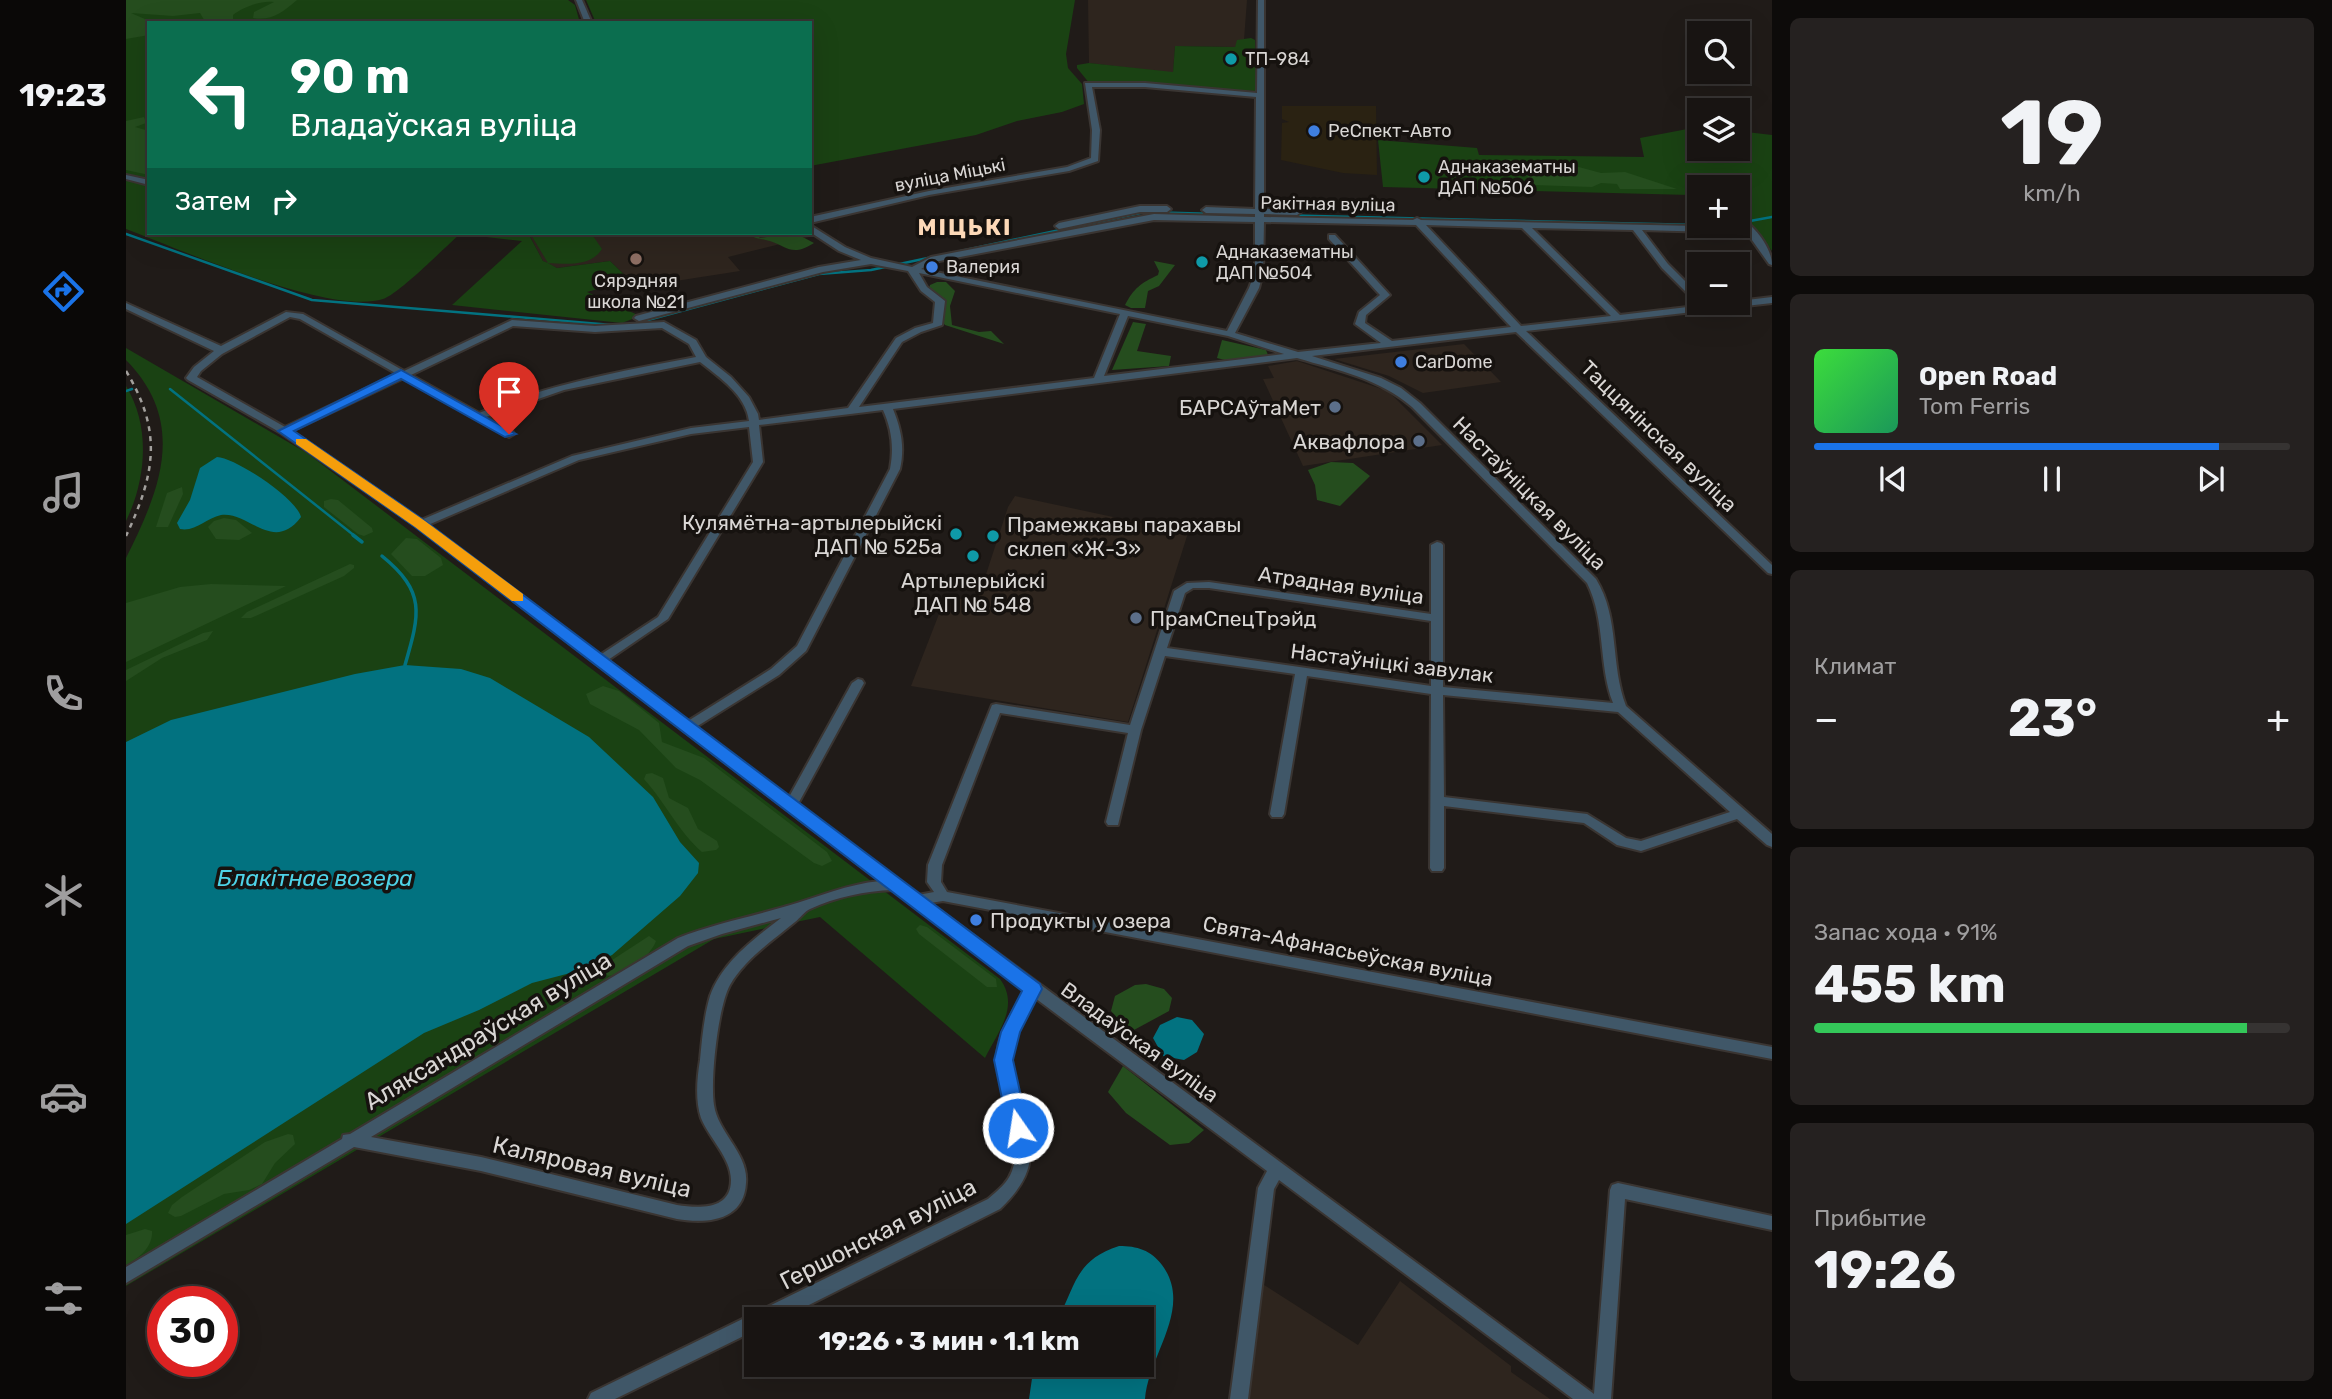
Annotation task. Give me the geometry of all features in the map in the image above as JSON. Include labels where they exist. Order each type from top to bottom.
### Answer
[{"type":"street","points":[[579,0],[588,21]]},
{"type":"street","points":[[812,229],[852,254],[872,261],[1230,334],[1254,288],[1259,272],[1261,0]]},
{"type":"street","name":"вуліца Міцькі","points":[[812,220],[929,194],[1069,169],[1095,159],[1096,130],[1088,85],[1144,85],[1259,95]]},
{"type":"street","points":[[126,177],[147,182]]},
{"type":"street","name":"Ракітная вуліца","points":[[1059,226],[1140,209],[1687,229]]},
{"type":"street","name":"Ракітная вуліца","points":[[911,270],[930,260],[1154,217],[1261,215],[1687,220]]},
{"type":"street","name":"Таццянінская вуліца","points":[[1417,221],[1519,330],[1772,571]]},
{"type":"street","points":[[1524,225],[1618,318]]},
{"type":"street","points":[[1635,228],[1665,266],[1687,288]]},
{"type":"street","points":[[1750,230],[1772,262]]},
{"type":"street","points":[[1332,237],[1384,295],[1362,314],[1360,324],[1391,345]]},
{"type":"street","points":[[639,318],[821,270],[872,261]]},
{"type":"street","points":[[852,410],[899,340],[918,330],[937,325],[940,301],[925,289],[911,270]]},
{"type":"street","points":[[1750,301],[1772,300]]},
{"type":"street","points":[[126,306],[223,351]]},
{"type":"street","points":[[420,524],[576,458],[633,442],[753,421],[1618,318],[1687,307]]},
{"type":"street","points":[[1098,380],[1125,313]]},
{"type":"street","points":[[191,378],[195,369],[289,314],[303,317],[509,434]]},
{"type":"street","points":[[285,431],[512,323],[595,329],[664,325],[692,342],[702,359],[728,379],[746,398],[753,421],[758,462],[662,619],[600,660]]},
{"type":"street","name":"Настаўніцкая вуліца","points":[[1230,334],[1378,380],[1404,394],[1592,581],[1602,596],[1610,683],[1621,708],[1772,842]]},
{"type":"street","points":[[478,417],[520,398],[584,381],[702,359]]},
{"type":"street","name":"Владаўская вуліца","points":[[191,378],[285,431],[420,524],[1033,989],[1587,1399]]},
{"type":"street","points":[[688,726],[775,672],[802,648],[895,469],[900,449],[899,435],[887,407]]},
{"type":"street","points":[[1437,545],[1436,618],[1440,691],[1437,868]]},
{"type":"street","name":"Атрадная вуліца","points":[[1113,822],[1135,730],[1180,590],[1191,584],[1436,618]]},
{"type":"street","name":"Настаўніцкі завулак","points":[[1160,650],[1440,691],[1621,708]]},
{"type":"street","points":[[1277,814],[1302,671]]},
{"type":"street","points":[[792,804],[858,683]]},
{"type":"street","points":[[943,896],[934,883],[935,865],[996,708],[1135,730]]},
{"type":"street","points":[[1439,801],[1587,819],[1622,842],[1641,846],[1740,813]]},
{"type":"street","name":"Аляксандраўская вуліца","points":[[126,1276],[683,942],[725,926],[806,905],[846,889],[898,885]]},
{"type":"street","name":"Свята-Афанасьеўская вуліца","points":[[917,900],[943,896],[1772,1053]]},
{"type":"street","name":"Каляровая вуліца","points":[[349,1140],[481,1164],[677,1212],[701,1215],[722,1210],[734,1197],[738,1179],[732,1158],[712,1125],[705,1104],[717,998],[721,986],[737,966],[806,905]]},
{"type":"street","name":"Гершонская вуліца","points":[[787,1307],[994,1204],[1013,1188],[1019,1178],[1024,1157],[1004,1060],[1010,1032],[1033,989]]},
{"type":"street","points":[[1239,1399],[1266,1188],[1277,1169]]},
{"type":"street","points":[[1602,1399],[1618,1190],[1772,1223]]},
{"type":"street","points":[[597,1399],[744,1328]]},
{"type":"shaded area","points":[[1088,0],[1247,0],[1244,40],[1235,47],[1175,46],[1173,73],[1089,63]]},
{"type":"shaded area","points":[[1282,106],[1376,106],[1377,175],[1343,173],[1281,160],[1282,123],[1289,122],[1282,119]]},
{"type":"shaded area","name":"Сярэдняя школа №21","points":[[529,235],[809,237],[728,257],[740,271],[637,287],[610,261],[557,268],[543,261]]},
{"type":"shaded area","points":[[1464,344],[1501,382],[1423,393],[1389,376],[1334,359]]},
{"type":"shaded area","points":[[1297,361],[1388,391],[1442,445],[1303,466],[1263,379],[1274,378],[1268,366]]},
{"type":"shaded area","points":[[1015,496],[1188,533],[1128,722],[911,686],[946,596],[977,602],[1008,507]]},
{"type":"shaded area","points":[[1258,1281],[1358,1345],[1400,1281],[1511,1366],[1511,1372],[1550,1399],[1246,1399]]},
{"type":"green space","points":[[126,0],[568,0],[575,5],[579,21],[147,21],[147,180],[126,175]]},
{"type":"green space","points":[[126,0],[297,0],[282,12],[266,18],[253,18],[254,12],[274,2],[253,5],[233,15],[233,21],[205,21],[200,13],[173,16],[131,13],[149,21],[147,21],[147,35],[126,39]]},
{"type":"green space","points":[[586,0],[1075,0],[1066,54],[1068,68],[1082,84],[1084,104],[1062,112],[1017,121],[976,135],[812,166],[812,21],[595,21]]},
{"type":"green space","points":[[1237,40],[1255,40],[1256,91],[1090,84],[1077,68],[1077,65],[1089,63],[1173,72],[1175,46],[1235,47]]},
{"type":"green space","points":[[144,117],[146,123],[135,127],[147,130],[147,175],[126,170],[126,121]]},
{"type":"green space","points":[[1687,129],[1687,161],[1750,161],[1750,132],[1772,135],[1772,251],[1750,224],[1750,175],[1687,175],[1687,195],[1383,187],[1378,140],[1477,148],[1479,155],[1644,157],[1640,138]]},
{"type":"green space","points":[[1506,159],[1532,162],[1548,169],[1575,166],[1601,173],[1625,172],[1677,189],[1620,189],[1617,184],[1601,183],[1592,187],[1533,185],[1527,177],[1531,173],[1506,168]]},
{"type":"green space","points":[[126,180],[147,185],[147,235],[459,235],[390,295],[383,299],[359,302],[293,290],[218,265],[126,229]]},
{"type":"green space","points":[[469,235],[529,235],[543,261],[557,268],[610,261],[637,287],[628,288],[619,283],[587,292],[640,316],[622,323],[452,305],[522,241]]},
{"type":"green space","points":[[531,235],[592,235],[602,249],[585,262],[548,263]]},
{"type":"green space","points":[[751,235],[760,238],[799,235],[814,243],[790,250]]},
{"type":"green space","points":[[1154,261],[1175,265],[1159,286],[1148,291],[1145,308],[1125,305],[1138,287],[1158,275]]},
{"type":"green space","points":[[946,282],[955,291],[950,306],[952,325],[979,332],[991,331],[1004,344],[945,325],[941,320],[944,304],[929,289],[930,285]]},
{"type":"green space","points":[[1133,322],[1146,324],[1137,351],[1171,356],[1169,366],[1112,370]]},
{"type":"green space","points":[[1222,340],[1266,350],[1268,355],[1229,361],[1217,358]]},
{"type":"green space","points":[[126,348],[307,453],[1000,979],[1006,989],[1007,1009],[1001,1029],[985,1058],[820,917],[714,939],[126,1286],[126,558],[157,482],[162,457],[162,432],[157,408],[145,384],[126,360]]},
{"type":"green space","points":[[126,386],[139,419],[143,454],[138,488],[126,521]]},
{"type":"green space","points":[[1331,462],[1353,463],[1370,476],[1340,506],[1317,500],[1315,485],[1308,470]]},
{"type":"green space","points":[[182,487],[183,494],[168,527],[156,527],[167,493]]},
{"type":"green space","points":[[338,500],[372,528],[373,532],[364,536],[358,534],[324,507],[324,501]]},
{"type":"green space","points":[[224,518],[236,520],[252,533],[239,540],[216,539],[208,527],[214,521]]},
{"type":"green space","points":[[406,538],[417,539],[441,558],[443,565],[425,576],[412,576],[391,554]]},
{"type":"green space","points":[[350,564],[354,565],[354,568],[344,576],[251,618],[241,618],[247,612]]},
{"type":"green space","points":[[211,584],[286,586],[126,662],[126,603],[180,587]]},
{"type":"green space","points":[[213,631],[207,640],[162,658],[126,681],[126,670],[203,633]]},
{"type":"green space","points":[[603,686],[619,691],[659,723],[662,742],[704,758],[827,852],[832,861],[822,866],[814,863],[700,780],[676,768],[639,730],[590,704],[586,694]]},
{"type":"green space","points":[[652,773],[663,778],[669,798],[688,808],[698,829],[717,841],[719,847],[716,850],[702,852],[686,835],[644,779],[646,774]]},
{"type":"green space","points":[[920,925],[927,927],[996,979],[997,987],[987,987],[919,934],[916,929]]},
{"type":"green space","points":[[649,936],[656,941],[642,960],[627,971],[612,976],[605,975],[606,964]]},
{"type":"green space","points":[[1146,984],[1164,989],[1172,998],[1169,1011],[1134,1030],[1111,1011],[1115,996],[1135,985]]},
{"type":"green space","points":[[1123,1066],[1204,1130],[1189,1143],[1170,1145],[1126,1113],[1108,1092]]},
{"type":"green space","points":[[288,1134],[293,1135],[295,1144],[275,1163],[262,1184],[249,1190],[224,1194],[181,1216],[175,1217],[168,1213],[172,1205],[182,1197],[265,1142]]},
{"type":"green space","points":[[145,1229],[152,1231],[148,1247],[126,1265],[126,1235]]},
{"type":"water","points":[[217,457],[238,464],[278,490],[297,509],[301,517],[281,532],[271,532],[231,515],[221,515],[196,527],[180,529],[177,523],[190,500],[200,468]]},
{"type":"water","name":"Блакітнае возера","points":[[405,665],[461,669],[490,678],[589,737],[653,797],[680,842],[699,863],[698,873],[680,896],[612,955],[578,971],[532,983],[479,1010],[424,1033],[126,1224],[126,742],[171,720],[355,674]]},
{"type":"water","points":[[1177,1017],[1192,1020],[1204,1034],[1197,1052],[1184,1060],[1163,1056],[1153,1038],[1160,1025]]},
{"type":"water","points":[[1119,1246],[1148,1252],[1162,1265],[1171,1281],[1171,1315],[1154,1364],[1154,1307],[1063,1307],[1079,1275],[1094,1258]]},
{"type":"water","points":[[1032,1377],[1150,1377],[1145,1399],[1029,1399]]},
{"type":"waterway","points":[[633,324],[819,274],[871,270],[1145,212],[1252,215]]},
{"type":"waterway","points":[[1273,215],[1687,225]]},
{"type":"waterway","points":[[1750,221],[1772,217]]},
{"type":"waterway","points":[[126,234],[312,300],[612,325]]},
{"type":"waterway","points":[[126,391],[132,389]]},
{"type":"waterway","points":[[170,389],[356,537]]},
{"type":"waterway","points":[[353,535],[362,542]]},
{"type":"waterway","points":[[382,556],[406,581],[416,604],[414,631],[405,665]]},
{"type":"railway","points":[[126,371],[146,414],[151,453],[143,493],[126,536]]},
{"type":"slow traffic","points":[[301,442],[420,524],[517,597]]},
{"type":"place","name":"ТП-984","points":[[1231,59]]},
{"type":"place","name":"РеСпект-Авто","points":[[1314,131]]},
{"type":"place","name":"Аднаказематны ДАП №506","points":[[1424,177]]},
{"type":"place","name":"Сярэдняя школа №21","points":[[636,259]]},
{"type":"place","name":"Аднаказематны ДАП №504","points":[[1202,262]]},
{"type":"place","name":"Валерия","points":[[932,267]]},
{"type":"place","name":"CarDome","points":[[1401,362]]},
{"type":"place","name":"БАРСАўтаМет","points":[[1335,407]]},
{"type":"place","name":"Аквафлора","points":[[1419,441]]},
{"type":"place","name":"Кулямётна-артылерыйскі ДАП № 525а","points":[[956,534]]},
{"type":"place","name":"Прамежкавы парахавы склеп «Ж-З»","points":[[993,536]]},
{"type":"place","name":"Артылерыйскі ДАП № 548","points":[[973,556]]},
{"type":"place","name":"ПрамСпецТрэйд","points":[[1136,618]]},
{"type":"place","name":"Продукты у озера","points":[[976,920]]},
{"type":"district","name":"МІЦЬКІ","points":[[965,227]]},
{"type":"route","points":[[509,434],[401,374],[285,431],[420,524],[1033,989],[1010,1032],[1004,1060],[1018,1128]]}]
